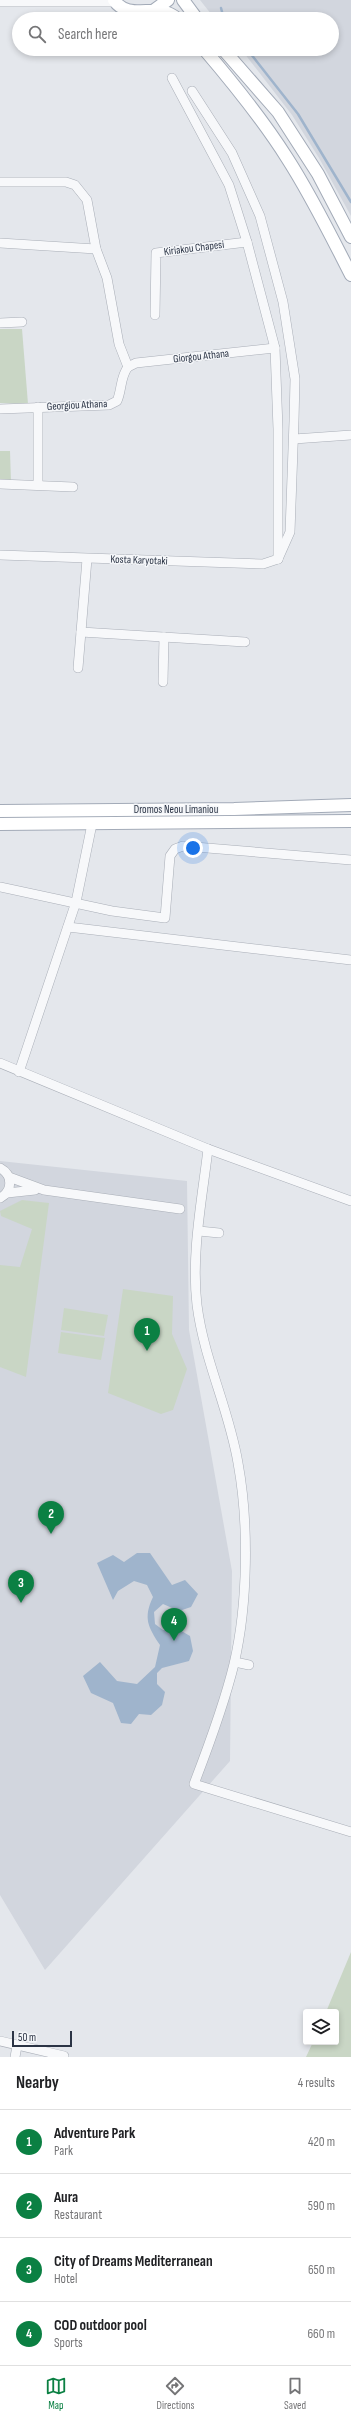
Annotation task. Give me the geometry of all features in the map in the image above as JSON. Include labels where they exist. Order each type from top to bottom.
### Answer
[{"type":"main road","points":[[153,11],[168,0]]},
{"type":"main road","points":[[183,0],[192,12]]},
{"type":"main road","points":[[114,1],[130,10],[137,12]]},
{"type":"main road","points":[[147,12],[164,12]]},
{"type":"main road","points":[[210,56],[287,158],[328,229],[351,275]]},
{"type":"main road","points":[[229,56],[278,112],[318,174],[351,236]]},
{"type":"main road","name":"Dromos Neou Limaniou","points":[[0,811],[234,809],[351,805]]},
{"type":"main road","name":"Dromos Neou Limaniou","points":[[0,824],[351,821]]},
{"type":"street","points":[[0,2],[81,0],[114,1]]},
{"type":"street","points":[[172,78],[229,185],[247,242],[275,348],[278,429],[278,559]]},
{"type":"street","points":[[192,91],[232,153],[260,216],[283,302],[295,379],[294,439],[290,532],[278,559]]},
{"type":"street","points":[[229,185],[243,178]]},
{"type":"street","points":[[0,182],[66,182],[75,185],[87,200],[96,249],[107,278],[119,344],[128,367]]},
{"type":"street","name":"Kiriakou Chapesi","points":[[155,316],[156,253],[247,242]]},
{"type":"street","points":[[0,243],[96,249]]},
{"type":"street","points":[[0,323],[22,322]]},
{"type":"street","name":"Giorgou Athana","points":[[128,367],[136,363],[275,348]]},
{"type":"street","name":"Georgiou Athana","points":[[0,409],[109,405],[117,401],[121,393],[123,373],[128,367]]},
{"type":"street","points":[[38,408],[38,485]]},
{"type":"street","points":[[294,439],[351,435]]},
{"type":"street","points":[[0,484],[73,487]]},
{"type":"street","name":"Kosta Karyotaki","points":[[0,555],[263,564],[278,559]]},
{"type":"street","points":[[78,668],[87,558]]},
{"type":"street","points":[[81,632],[245,642]]},
{"type":"street","points":[[163,682],[164,637]]},
{"type":"street","points":[[19,1072],[76,902],[92,824]]},
{"type":"street","points":[[0,887],[76,902],[112,911],[165,918],[170,856],[175,849],[183,846],[351,860]]},
{"type":"street","points":[[68,927],[351,960]]},
{"type":"street","points":[[0,1064],[208,1149],[351,1200]]},
{"type":"street","points":[[208,1149],[199,1231],[197,1304],[202,1333],[232,1436],[238,1464],[244,1526],[244,1588],[235,1662],[218,1721],[194,1784],[351,1832]]},
{"type":"street","points":[[0,1168],[9,1177],[44,1190]]},
{"type":"street","points":[[3,1196],[10,1185],[9,1177]]},
{"type":"street","points":[[3,1196],[23,1190],[44,1190],[180,1209]]},
{"type":"street","points":[[199,1231],[219,1233]]},
{"type":"street","points":[[235,1662],[249,1666]]},
{"type":"street","points":[[0,2041],[64,2056]]},
{"type":"street","points":[[15,2057],[17,2046]]},
{"type":"shaded area","points":[[200,0],[351,0],[351,216],[319,158],[292,115],[246,56],[339,56],[339,12],[209,12]]},
{"type":"shaded area","points":[[0,1161],[187,1181],[189,1330],[232,1571],[230,1761],[45,1970],[0,1895]]},
{"type":"green space","points":[[0,329],[22,329],[28,404],[0,403]]},
{"type":"green space","points":[[0,451],[10,451],[11,483],[0,483]]},
{"type":"green space","points":[[22,1200],[49,1203],[26,1377],[0,1367],[0,1265],[20,1267],[32,1229],[1,1216],[0,1211]]},
{"type":"green space","points":[[123,1289],[173,1296],[172,1334],[187,1369],[173,1410],[161,1414],[108,1393]]},
{"type":"green space","points":[[64,1308],[108,1315],[104,1336],[61,1330]]},
{"type":"green space","points":[[61,1332],[105,1338],[101,1360],[58,1353]]},
{"type":"green space","points":[[351,1952],[351,2057],[306,2057],[312,2045],[339,2045],[339,2009],[327,2009]]},
{"type":"water","points":[[137,1553],[150,1553],[172,1585],[185,1580],[198,1594],[191,1607],[179,1611],[163,1604],[154,1612],[155,1624],[163,1630],[178,1629],[190,1636],[193,1651],[189,1661],[162,1668],[157,1673],[157,1684],[165,1692],[162,1705],[151,1715],[139,1714],[131,1724],[121,1723],[113,1703],[91,1693],[83,1676],[100,1662],[117,1681],[137,1684],[155,1667],[160,1645],[152,1633],[148,1622],[148,1611],[153,1597],[147,1585],[134,1581],[118,1591],[113,1600],[97,1563],[113,1555],[124,1562]]},
{"type":"waterway","points":[[221,8],[222,12]]},
{"type":"waterway","points":[[252,56],[298,114],[351,202]]},
{"type":"place","name":"Adventure Park","points":[[147,1351]]},
{"type":"place","name":"Aura","points":[[51,1534]]},
{"type":"place","name":"City of Dreams Mediterranean","points":[[21,1603]]},
{"type":"place","name":"COD outdoor pool","points":[[174,1641]]}]
